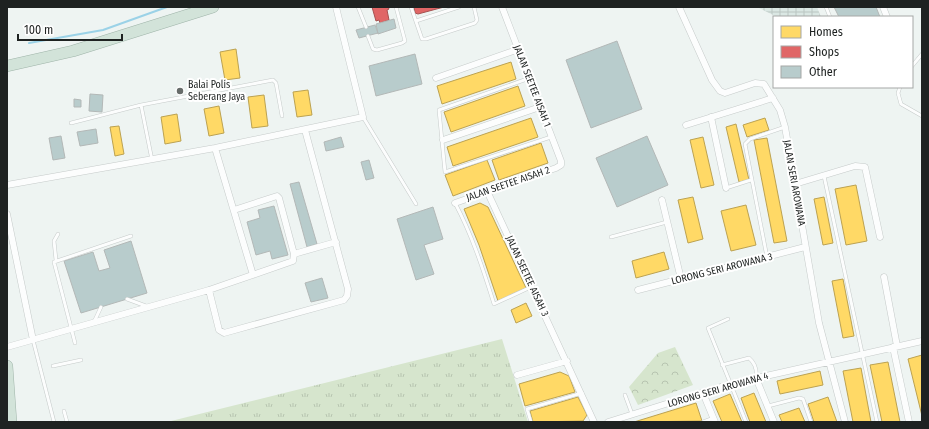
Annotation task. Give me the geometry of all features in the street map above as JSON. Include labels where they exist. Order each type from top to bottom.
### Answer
[{"type":"highway","points":[[7,66],[104,42],[213,7]]},
{"type":"highway","points":[[7,70],[19,64]]},
{"type":"highway","points":[[7,366],[11,422]]},
{"type":"street","points":[[7,185],[215,148],[363,117],[336,7]]},
{"type":"street","name":"JALAN SEETEE AISAH 1","points":[[502,7],[561,161],[561,165]]},
{"type":"street","name":"JALAN SERI AROWANA","points":[[679,7],[712,80],[720,91],[724,93],[733,92],[759,83],[764,84],[780,110],[785,127],[819,323],[845,422]]},
{"type":"street","points":[[436,78],[518,49]]},
{"type":"street","points":[[686,125],[773,98]]},
{"type":"street","points":[[443,140],[540,107]]},
{"type":"street","points":[[711,117],[726,188]]},
{"type":"street","points":[[209,290],[219,330],[224,333],[344,300],[347,296],[348,290],[336,242],[305,130]]},
{"type":"street","points":[[215,148],[253,274]]},
{"type":"street","name":"JALAN SEETEE AISAH 2","points":[[455,202],[561,165]]},
{"type":"street","points":[[795,184],[855,166],[865,167],[880,237]]},
{"type":"street","name":"JALAN SEETEE AISAH 3","points":[[486,191],[582,393],[594,422]]},
{"type":"street","points":[[7,347],[209,290],[293,261],[294,254],[280,198],[277,196],[234,210]]},
{"type":"street","points":[[662,200],[681,279]]},
{"type":"street","points":[[7,214],[33,340]]},
{"type":"street","points":[[294,254],[336,242]]},
{"type":"street","name":"LORONG SERI AROWANA 3","points":[[638,290],[805,247]]},
{"type":"street","points":[[884,277],[895,346],[910,422]]},
{"type":"street","name":"LORONG SERI AROWANA 4","points":[[608,422],[730,384],[922,341]]},
{"type":"street","points":[[517,375],[567,361]]},
{"type":"street","points":[[756,378],[774,422]]},
{"type":"street","points":[[703,393],[715,420]]},
{"type":"lane","points":[[358,7],[366,27]]},
{"type":"lane","points":[[368,36],[373,48],[377,50],[405,41],[396,7]]},
{"type":"lane","points":[[411,7],[422,39],[474,23],[477,20],[474,7]]},
{"type":"lane","points":[[416,21],[459,7]]},
{"type":"lane","points":[[913,65],[922,54]]},
{"type":"lane","points":[[530,78],[439,110],[445,172],[551,137]]},
{"type":"lane","points":[[71,123],[141,105],[273,80],[276,84],[282,116]]},
{"type":"lane","points":[[900,88],[898,93],[901,104],[922,116]]},
{"type":"lane","points":[[141,105],[152,160]]},
{"type":"lane","points":[[363,117],[416,204]]},
{"type":"lane","points":[[767,257],[751,180],[746,142],[785,127]]},
{"type":"lane","points":[[824,175],[878,422]]},
{"type":"lane","points":[[726,188],[751,180]]},
{"type":"lane","points":[[455,202],[474,243],[494,304],[532,287]]},
{"type":"lane","points":[[611,237],[667,222]]},
{"type":"lane","points":[[58,234],[54,241],[56,260],[54,264],[71,330],[76,343]]},
{"type":"lane","points":[[56,260],[131,236]]},
{"type":"lane","points":[[127,299],[148,307]]},
{"type":"lane","points":[[93,323],[101,307]]},
{"type":"lane","points":[[728,319],[708,328],[722,366],[746,422]]},
{"type":"lane","points":[[33,340],[54,422]]},
{"type":"lane","points":[[722,366],[749,358],[753,361],[757,373],[756,378]]},
{"type":"lane","points":[[53,366],[81,360]]},
{"type":"lane","points":[[531,422],[527,410],[582,393]]},
{"type":"lane","points":[[625,395],[632,414]]},
{"type":"lane","points":[[768,406],[799,398],[802,399],[811,422]]},
{"type":"lane","points":[[64,411],[67,422]]},
{"type":"lane","points":[[703,422],[715,420]]},
{"type":"shaded area","points":[[757,7],[817,7],[821,16],[775,16]]},
{"type":"green space","points":[[502,339],[528,422],[167,422]]},
{"type":"green space","points":[[675,347],[693,385],[638,405],[629,387],[658,353]]},
{"type":"building: Homes","points":[[236,49],[240,78],[225,80],[220,52]]},
{"type":"building: Homes","points":[[511,62],[516,79],[442,104],[437,86]]},
{"type":"building: Homes","points":[[518,86],[525,106],[451,132],[444,112]]},
{"type":"building: Homes","points":[[308,90],[312,115],[297,117],[293,92]]},
{"type":"building: Homes","points":[[264,95],[268,126],[252,128],[248,97]]},
{"type":"building: Homes","points":[[219,106],[224,133],[209,136],[204,109]]},
{"type":"building: Homes","points":[[177,114],[181,141],[165,144],[161,117]]},
{"type":"building: Homes","points":[[531,118],[538,137],[453,166],[447,147]]},
{"type":"building: Homes","points":[[765,118],[769,130],[747,137],[743,125]]},
{"type":"building: Homes","points":[[736,124],[749,180],[739,182],[726,127]]},
{"type":"building: Homes","points":[[119,126],[124,154],[115,156],[110,127]]},
{"type":"building: Homes","points":[[703,137],[714,185],[701,188],[690,140]]},
{"type":"building: Homes","points":[[767,138],[787,241],[774,243],[754,140]]},
{"type":"building: Homes","points":[[541,143],[548,163],[499,180],[492,160]]},
{"type":"building: Homes","points":[[487,160],[495,180],[453,196],[445,175]]},
{"type":"building: Homes","points":[[856,185],[867,241],[846,245],[835,189]]},
{"type":"building: Homes","points":[[693,197],[703,239],[688,243],[678,200]]},
{"type":"building: Homes","points":[[824,197],[833,243],[823,245],[814,199]]},
{"type":"building: Homes","points":[[480,203],[488,207],[526,288],[498,301],[479,245],[464,209]]},
{"type":"building: Homes","points":[[746,205],[756,245],[731,251],[721,211]]},
{"type":"building: Homes","points":[[664,252],[669,269],[636,278],[632,261]]},
{"type":"building: Homes","points":[[843,279],[854,336],[843,338],[832,281]]},
{"type":"building: Homes","points":[[526,303],[532,316],[516,323],[511,310]]},
{"type":"building: Homes","points":[[922,355],[922,416],[908,359]]},
{"type":"building: Homes","points":[[888,362],[900,422],[882,422],[870,365]]},
{"type":"building: Homes","points":[[861,368],[871,422],[853,422],[843,371]]},
{"type":"building: Homes","points":[[820,371],[823,385],[780,394],[777,381]]},
{"type":"building: Homes","points":[[560,372],[569,376],[575,392],[525,406],[519,384]]},
{"type":"building: Homes","points":[[754,393],[766,422],[750,422],[741,398]]},
{"type":"building: Homes","points":[[730,394],[742,422],[722,422],[713,401]]},
{"type":"building: Homes","points":[[578,397],[587,415],[583,421],[533,422],[530,411]]},
{"type":"building: Homes","points":[[828,397],[837,422],[814,422],[808,404]]},
{"type":"building: Homes","points":[[696,403],[702,421],[634,422]]},
{"type":"building: Homes","points":[[799,408],[805,422],[782,422],[779,415]]},
{"type":"building: Shops","points":[[372,7],[388,7],[389,9],[387,10],[389,20],[380,23],[379,20],[376,21]]},
{"type":"building: Shops","points":[[414,7],[444,7],[418,14],[415,13]]},
{"type":"building: Other","points":[[834,7],[876,7],[880,16],[838,16]]},
{"type":"building: Other","points":[[394,19],[396,28],[378,34],[376,24]]},
{"type":"building: Other","points":[[375,25],[378,33],[359,38],[356,30]]},
{"type":"building: Other","points":[[617,41],[642,109],[591,128],[566,60]]},
{"type":"building: Other","points":[[415,54],[422,84],[376,96],[369,66]]},
{"type":"building: Other","points":[[90,94],[103,95],[102,112],[89,111]]},
{"type":"building: Other","points":[[74,99],[81,100],[81,107],[74,107]]},
{"type":"building: Other","points":[[96,129],[98,143],[80,146],[77,132]]},
{"type":"building: Other","points":[[61,136],[65,158],[53,160],[49,138]]},
{"type":"building: Other","points":[[647,136],[668,185],[617,207],[596,158]]},
{"type":"building: Other","points":[[341,137],[344,147],[326,151],[324,142]]},
{"type":"building: Other","points":[[369,160],[374,178],[366,180],[361,162]]},
{"type":"building: Other","points":[[299,182],[317,244],[307,247],[290,184]]},
{"type":"building: Other","points":[[274,206],[288,255],[272,259],[270,251],[256,255],[247,222],[260,218],[258,210]]},
{"type":"building: Other","points":[[433,207],[443,239],[424,245],[434,274],[416,280],[397,219]]},
{"type":"building: Other","points":[[131,241],[147,293],[81,313],[64,261],[93,252],[99,271],[110,268],[104,250]]},
{"type":"building: Other","points":[[322,278],[328,298],[311,302],[305,283]]},
{"type":"waterway","points":[[29,43],[103,30],[167,7]]},
{"type":"place","name":"Balai Polis Seberang Jaya","points":[[180,91]]}]
